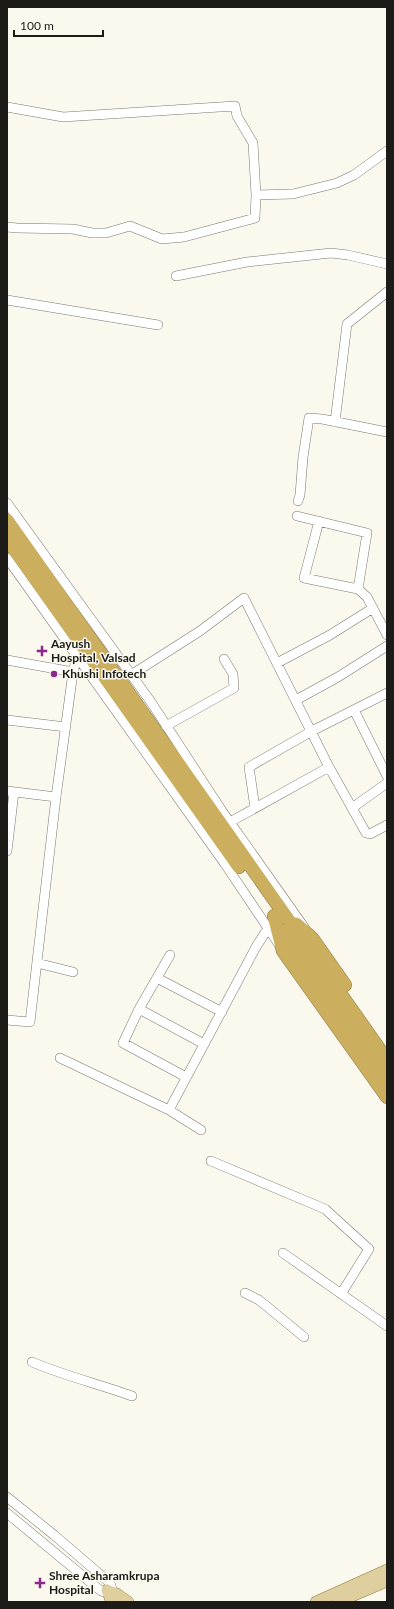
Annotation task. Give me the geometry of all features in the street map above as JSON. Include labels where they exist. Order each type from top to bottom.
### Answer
[{"type":"highway","points":[[7,520],[168,740],[277,913],[387,1078]]},
{"type":"highway","points":[[7,540],[277,913],[387,1060]]},
{"type":"highway","points":[[277,913],[312,938],[387,1047]]},
{"type":"highway","points":[[277,913],[283,951],[387,1097]]},
{"type":"main road","points":[[316,1602],[387,1570]]},
{"type":"main road","points":[[338,1602],[387,1581]]},
{"type":"main road","points":[[111,1594],[128,1602]]},
{"type":"street","points":[[7,107],[63,117],[235,106],[237,116],[253,143],[256,195],[255,218],[184,237],[162,239],[130,226],[106,233],[92,233],[73,229],[7,227]]},
{"type":"street","points":[[256,195],[292,194],[337,183],[354,175],[387,151]]},
{"type":"street","points":[[176,276],[247,262],[331,253],[348,255],[387,264]]},
{"type":"street","points":[[335,422],[347,324],[387,292]]},
{"type":"street","points":[[7,300],[158,325]]},
{"type":"street","points":[[298,501],[309,418],[387,432]]},
{"type":"street","points":[[7,503],[166,726],[168,740],[230,822],[312,938]]},
{"type":"street","points":[[297,516],[368,533],[358,589]]},
{"type":"street","points":[[319,521],[304,578],[358,589],[367,597],[387,635]]},
{"type":"street","points":[[7,558],[225,864],[283,951]]},
{"type":"street","points":[[131,675],[200,631],[244,598],[329,767],[366,833],[370,834],[387,825]]},
{"type":"street","points":[[277,663],[330,635],[373,608]]},
{"type":"street","points":[[296,700],[338,677],[387,646]]},
{"type":"street","points":[[7,1020],[30,1022],[56,797],[73,672],[77,657]]},
{"type":"street","points":[[166,726],[234,688],[233,674],[224,659]]},
{"type":"street","points":[[7,660],[73,672]]},
{"type":"street","points":[[255,808],[249,767],[387,693]]},
{"type":"street","points":[[354,710],[387,776]]},
{"type":"street","points":[[7,720],[66,727]]},
{"type":"street","points":[[230,822],[329,767]]},
{"type":"street","points":[[352,808],[387,783]]},
{"type":"street","points":[[7,851],[10,791],[56,797]]},
{"type":"street","points":[[169,1110],[256,947],[268,928]]},
{"type":"street","points":[[170,955],[139,1009],[123,1043],[186,1077]]},
{"type":"street","points":[[37,963],[73,972]]},
{"type":"street","points":[[157,978],[222,1012]]},
{"type":"street","points":[[139,1009],[204,1044]]},
{"type":"street","points":[[60,1058],[169,1110],[201,1130]]},
{"type":"street","points":[[211,1161],[325,1209],[369,1249],[341,1294]]},
{"type":"street","points":[[283,1253],[387,1326]]},
{"type":"street","points":[[245,1293],[259,1300],[304,1337]]},
{"type":"street","points":[[32,1362],[53,1371],[105,1386],[132,1396]]},
{"type":"street","points":[[7,1497],[110,1583],[111,1594],[101,1591],[7,1513]]},
{"type":"place","name":"Aayush Hospital, Valsad","points":[[42,651]]},
{"type":"place","name":"Khushi Infotech","points":[[54,674]]},
{"type":"place","name":"Shree Asharamkrupa Hospital","points":[[40,1583]]}]
